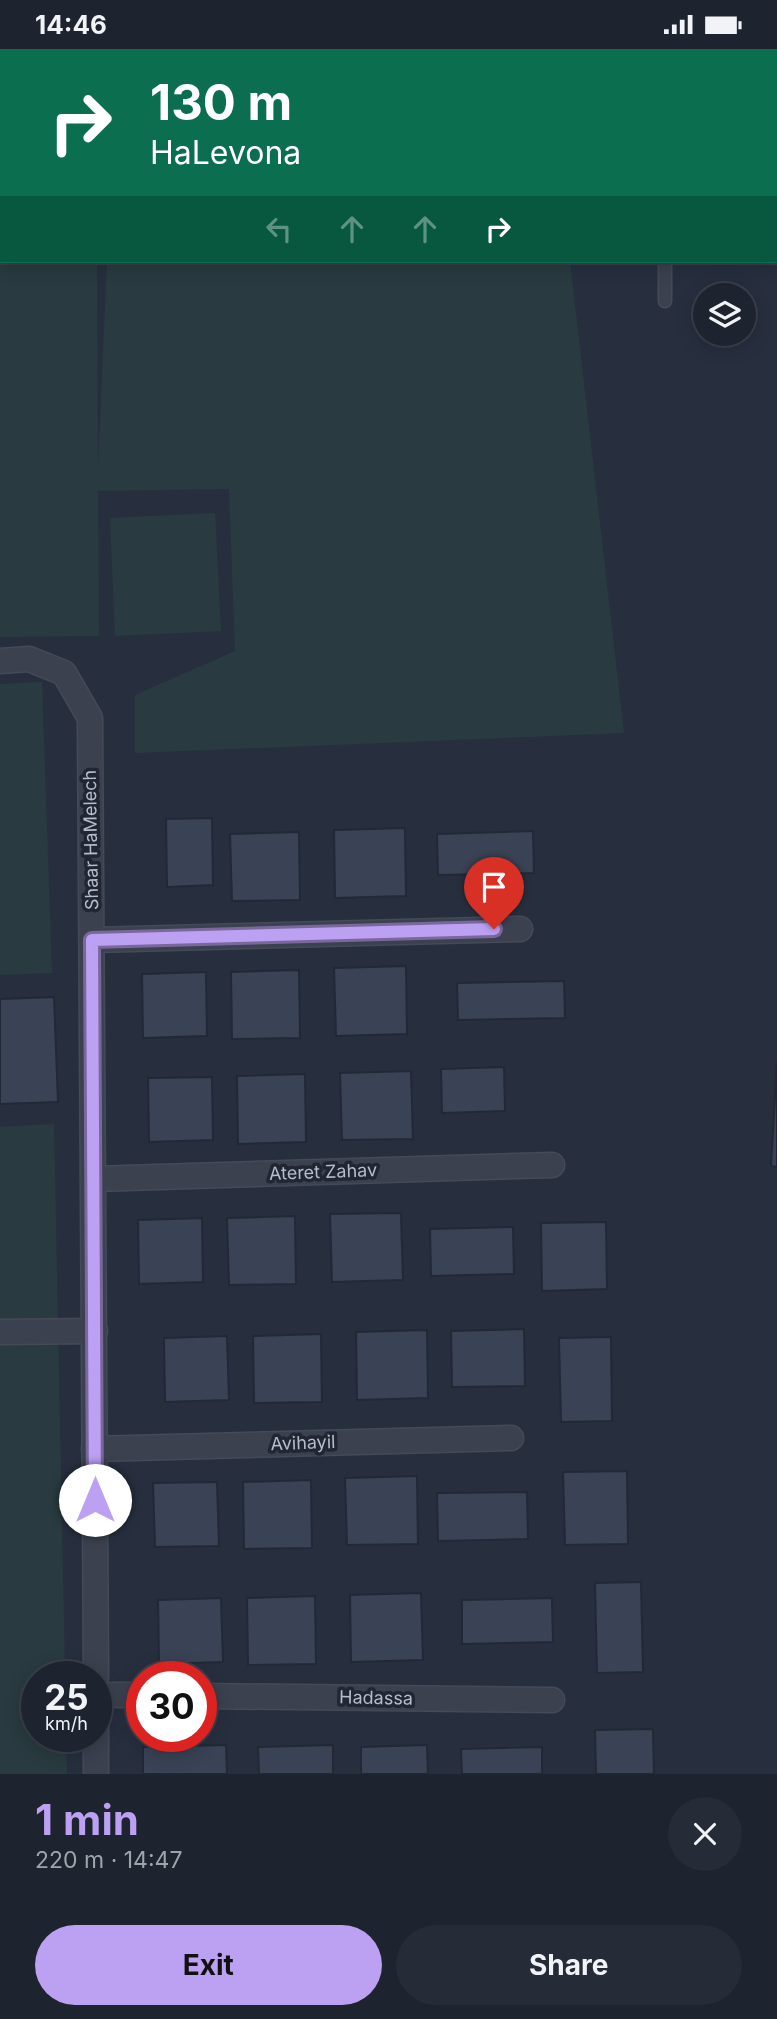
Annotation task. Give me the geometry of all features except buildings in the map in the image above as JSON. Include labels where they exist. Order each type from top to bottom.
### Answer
[{"type":"street","name":"Shaar HaMelech","points":[[0,661],[29,659],[64,673],[90,718],[96,1661]]},
{"type":"street","points":[[92,940],[520,929]]},
{"type":"street","name":"Ateret Zahav","points":[[94,1179],[552,1165]]},
{"type":"street","points":[[0,1332],[95,1331]]},
{"type":"street","name":"Avihayil","points":[[94,1449],[511,1438]]},
{"type":"street","name":"Hadassa","points":[[217,1696],[552,1700]]},
{"type":"street","points":[[96,1752],[96,1774]]},
{"type":"lane","points":[[665,263],[665,300]]},
{"type":"shaded area","points":[[0,263],[97,263],[98,468],[107,263],[570,263],[624,733],[135,753],[135,695],[235,651],[229,489],[98,491],[99,636],[0,637]]},
{"type":"shaded area","points":[[215,513],[221,631],[115,636],[110,518]]},
{"type":"shaded area","points":[[42,682],[52,973],[0,975],[0,684]]},
{"type":"shaded area","points":[[54,1124],[65,1661],[21,1661],[21,1752],[66,1752],[67,1774],[0,1774],[0,1127]]},
{"type":"route","points":[[95,1500],[92,940],[494,929]]}]
